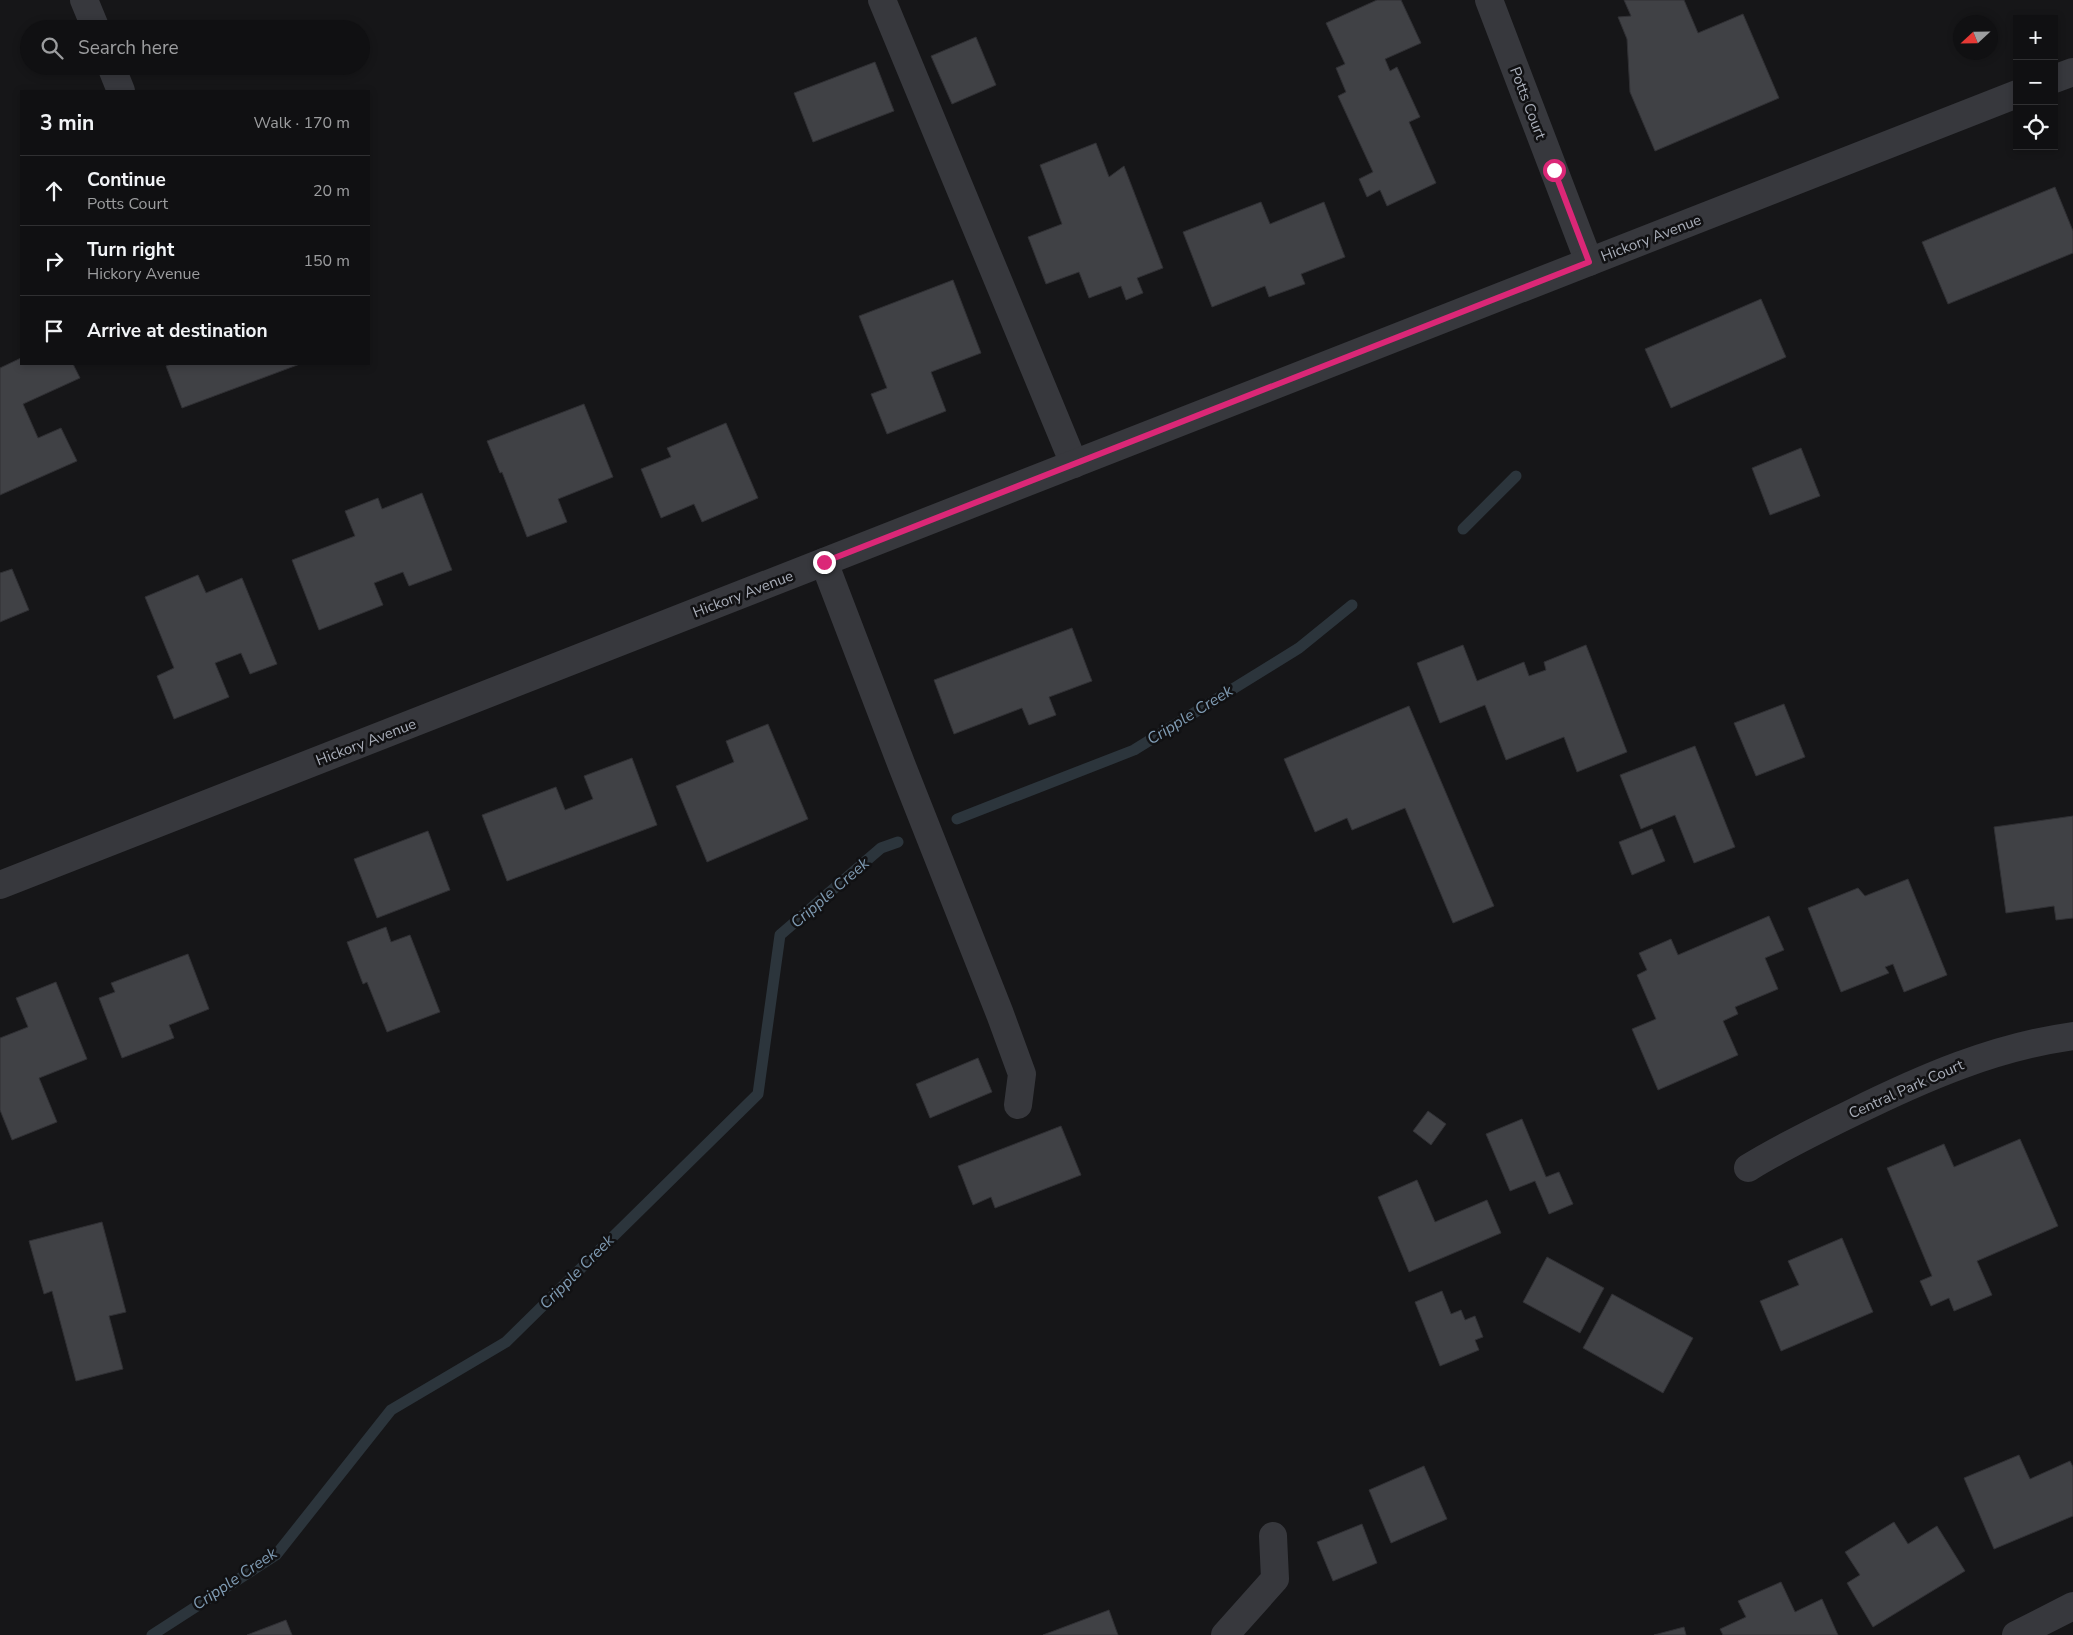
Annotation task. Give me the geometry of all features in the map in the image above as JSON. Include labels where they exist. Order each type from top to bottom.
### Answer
[{"type":"street","points":[[84,0],[92,20]]},
{"type":"street","points":[[882,0],[1074,464]]},
{"type":"street","name":"Potts Court","points":[[1489,0],[1589,262]]},
{"type":"street","points":[[2058,78],[2073,72]]},
{"type":"street","points":[[115,75],[121,90]]},
{"type":"street","name":"Hickory Avenue","points":[[0,885],[2013,96]]},
{"type":"street","points":[[824,562],[1022,1074],[1018,1104]]},
{"type":"street","name":"Central Park Court","points":[[1748,1168],[1782,1147],[1910,1084],[1975,1058],[2042,1040],[2073,1036]]},
{"type":"street","points":[[1225,1635],[1275,1579],[1272,1536]]},
{"type":"street","points":[[2016,1635],[2073,1606]]},
{"type":"building","points":[[1377,0],[1401,0],[1421,43],[1385,59],[1390,71],[1397,67],[1420,117],[1409,122],[1436,183],[1387,206],[1380,190],[1367,197],[1359,179],[1373,172],[1338,96],[1346,92],[1336,68],[1345,64],[1326,23]]},
{"type":"building","points":[[1624,0],[1684,0],[1698,33],[1743,14],[1779,98],[1655,151],[1630,92],[1627,39],[1618,17],[1631,16]]},
{"type":"building","points":[[976,37],[996,85],[952,104],[931,56]]},
{"type":"building","points":[[875,62],[894,111],[813,142],[794,93]]},
{"type":"building","points":[[1096,143],[1109,177],[1124,166],[1163,268],[1137,278],[1143,293],[1126,300],[1121,286],[1089,298],[1079,272],[1046,284],[1028,237],[1062,224],[1040,165]]},
{"type":"building","points":[[2055,187],[2073,231],[2073,253],[1948,304],[1922,242]]},
{"type":"building","points":[[1261,202],[1270,224],[1324,202],[1345,257],[1301,274],[1305,284],[1269,297],[1265,286],[1212,307],[1183,232]]},
{"type":"building","points":[[953,280],[981,353],[931,372],[946,411],[887,434],[871,394],[887,388],[859,316]]},
{"type":"building","points":[[1761,299],[1786,357],[1671,408],[1645,349]]},
{"type":"building","points":[[20,358],[20,365],[74,365],[80,378],[23,404],[38,438],[61,428],[77,461],[0,495],[0,368]]},
{"type":"building","points":[[168,365],[297,365],[182,408],[166,366]]},
{"type":"building","points":[[584,404],[613,477],[558,499],[567,522],[527,537],[502,472],[500,473],[487,441]]},
{"type":"building","points":[[726,423],[758,498],[702,522],[694,504],[661,518],[641,469],[671,457],[667,448]]},
{"type":"building","points":[[1801,448],[1820,496],[1770,515],[1752,468]]},
{"type":"building","points":[[422,493],[452,570],[409,586],[403,572],[374,583],[383,605],[319,630],[292,560],[355,536],[345,511],[378,498],[382,509]]},
{"type":"building","points":[[12,569],[29,610],[0,622],[0,573]]},
{"type":"building","points":[[198,575],[206,593],[242,578],[277,664],[250,674],[241,653],[215,663],[229,697],[174,719],[157,676],[174,668],[145,597]]},
{"type":"building","points":[[1072,628],[1092,681],[1049,697],[1056,715],[1029,725],[1022,708],[954,734],[934,680]]},
{"type":"building","points":[[1463,645],[1477,681],[1524,662],[1529,676],[1546,670],[1544,662],[1586,645],[1627,752],[1577,772],[1564,737],[1506,760],[1485,705],[1440,723],[1417,663]]},
{"type":"building","points":[[1784,704],[1805,757],[1756,776],[1734,723]]},
{"type":"building","points":[[1409,706],[1494,906],[1453,923],[1405,808],[1352,830],[1347,818],[1315,832],[1284,759]]},
{"type":"building","points":[[768,724],[808,819],[707,862],[676,786],[734,762],[726,741]]},
{"type":"building","points":[[1695,746],[1735,847],[1694,863],[1675,815],[1641,829],[1620,775]]},
{"type":"building","points":[[632,758],[657,825],[507,881],[482,815],[556,787],[565,810],[593,799],[584,776]]},
{"type":"building","points":[[2073,816],[2073,918],[2056,920],[2054,906],[2006,913],[1994,827]]},
{"type":"building","points":[[1652,829],[1665,861],[1632,875],[1619,842]]},
{"type":"building","points":[[428,831],[450,890],[377,918],[354,859]]},
{"type":"building","points":[[1908,879],[1947,975],[1904,992],[1893,964],[1885,967],[1889,973],[1841,992],[1808,908],[1858,888],[1865,896]]},
{"type":"building","points":[[1769,916],[1784,950],[1765,958],[1778,989],[1735,1007],[1738,1014],[1723,1021],[1738,1055],[1658,1090],[1632,1029],[1656,1019],[1637,975],[1647,970],[1639,953],[1671,939],[1678,955]]},
{"type":"building","points":[[386,927],[391,942],[410,935],[440,1012],[387,1032],[367,982],[363,984],[347,942]]},
{"type":"building","points":[[188,954],[209,1009],[169,1025],[174,1038],[122,1058],[99,998],[115,992],[111,983]]},
{"type":"building","points":[[56,982],[87,1059],[39,1078],[57,1122],[12,1140],[0,1110],[0,1038],[28,1027],[16,998]]},
{"type":"building","points":[[978,1058],[992,1092],[930,1118],[916,1084]]},
{"type":"building","points":[[1428,1111],[1446,1124],[1431,1145],[1413,1131]]},
{"type":"building","points":[[1522,1119],[1546,1177],[1559,1172],[1573,1204],[1549,1214],[1535,1181],[1510,1191],[1486,1134]]},
{"type":"building","points":[[1061,1126],[1081,1175],[995,1208],[991,1197],[973,1205],[958,1166]]},
{"type":"building","points":[[2020,1139],[2058,1226],[1977,1261],[1992,1295],[1954,1311],[1949,1298],[1931,1306],[1920,1281],[1932,1276],[1887,1168],[1944,1144],[1954,1167]]},
{"type":"building","points":[[1417,1180],[1435,1222],[1487,1200],[1501,1233],[1409,1272],[1378,1197]]},
{"type":"building","points":[[102,1222],[126,1312],[109,1316],[123,1369],[76,1381],[52,1291],[44,1294],[29,1241]]},
{"type":"building","points":[[1842,1238],[1873,1312],[1781,1351],[1760,1301],[1799,1285],[1788,1261]]},
{"type":"building","points":[[1547,1257],[1604,1288],[1580,1333],[1523,1302]]},
{"type":"building","points":[[1442,1291],[1451,1314],[1461,1310],[1465,1320],[1475,1316],[1483,1337],[1475,1340],[1479,1350],[1440,1366],[1415,1302]]},
{"type":"building","points":[[1612,1294],[1693,1338],[1663,1393],[1583,1348]]},
{"type":"building","points":[[2019,1455],[2030,1479],[2070,1461],[2073,1467],[2073,1516],[1994,1549],[1964,1478]]},
{"type":"building","points":[[1424,1466],[1447,1519],[1391,1543],[1369,1490]]},
{"type":"building","points":[[1894,1522],[1908,1544],[1937,1526],[1965,1571],[1873,1627],[1847,1583],[1860,1575],[1845,1552]]},
{"type":"building","points":[[1362,1524],[1377,1563],[1333,1581],[1317,1542]]},
{"type":"building","points":[[1781,1582],[1795,1612],[1822,1599],[1838,1635],[1723,1635],[1720,1629],[1746,1617],[1738,1601]]},
{"type":"building","points":[[1109,1610],[1118,1635],[1043,1635]]},
{"type":"building","points":[[286,1620],[292,1635],[247,1635]]},
{"type":"building","points":[[1684,1627],[1686,1635],[1654,1635]]},
{"type":"waterway","name":"Cripple Creek","points":[[1463,529],[1516,476]]},
{"type":"waterway","name":"Cripple Creek","points":[[957,819],[1134,750],[1299,648],[1352,605]]},
{"type":"waterway","name":"Cripple Creek","points":[[152,1635],[276,1555],[391,1410],[506,1342],[758,1094],[780,935],[881,848],[898,842]]},
{"type":"route","points":[[824,562],[1589,262],[1554,170]]}]
